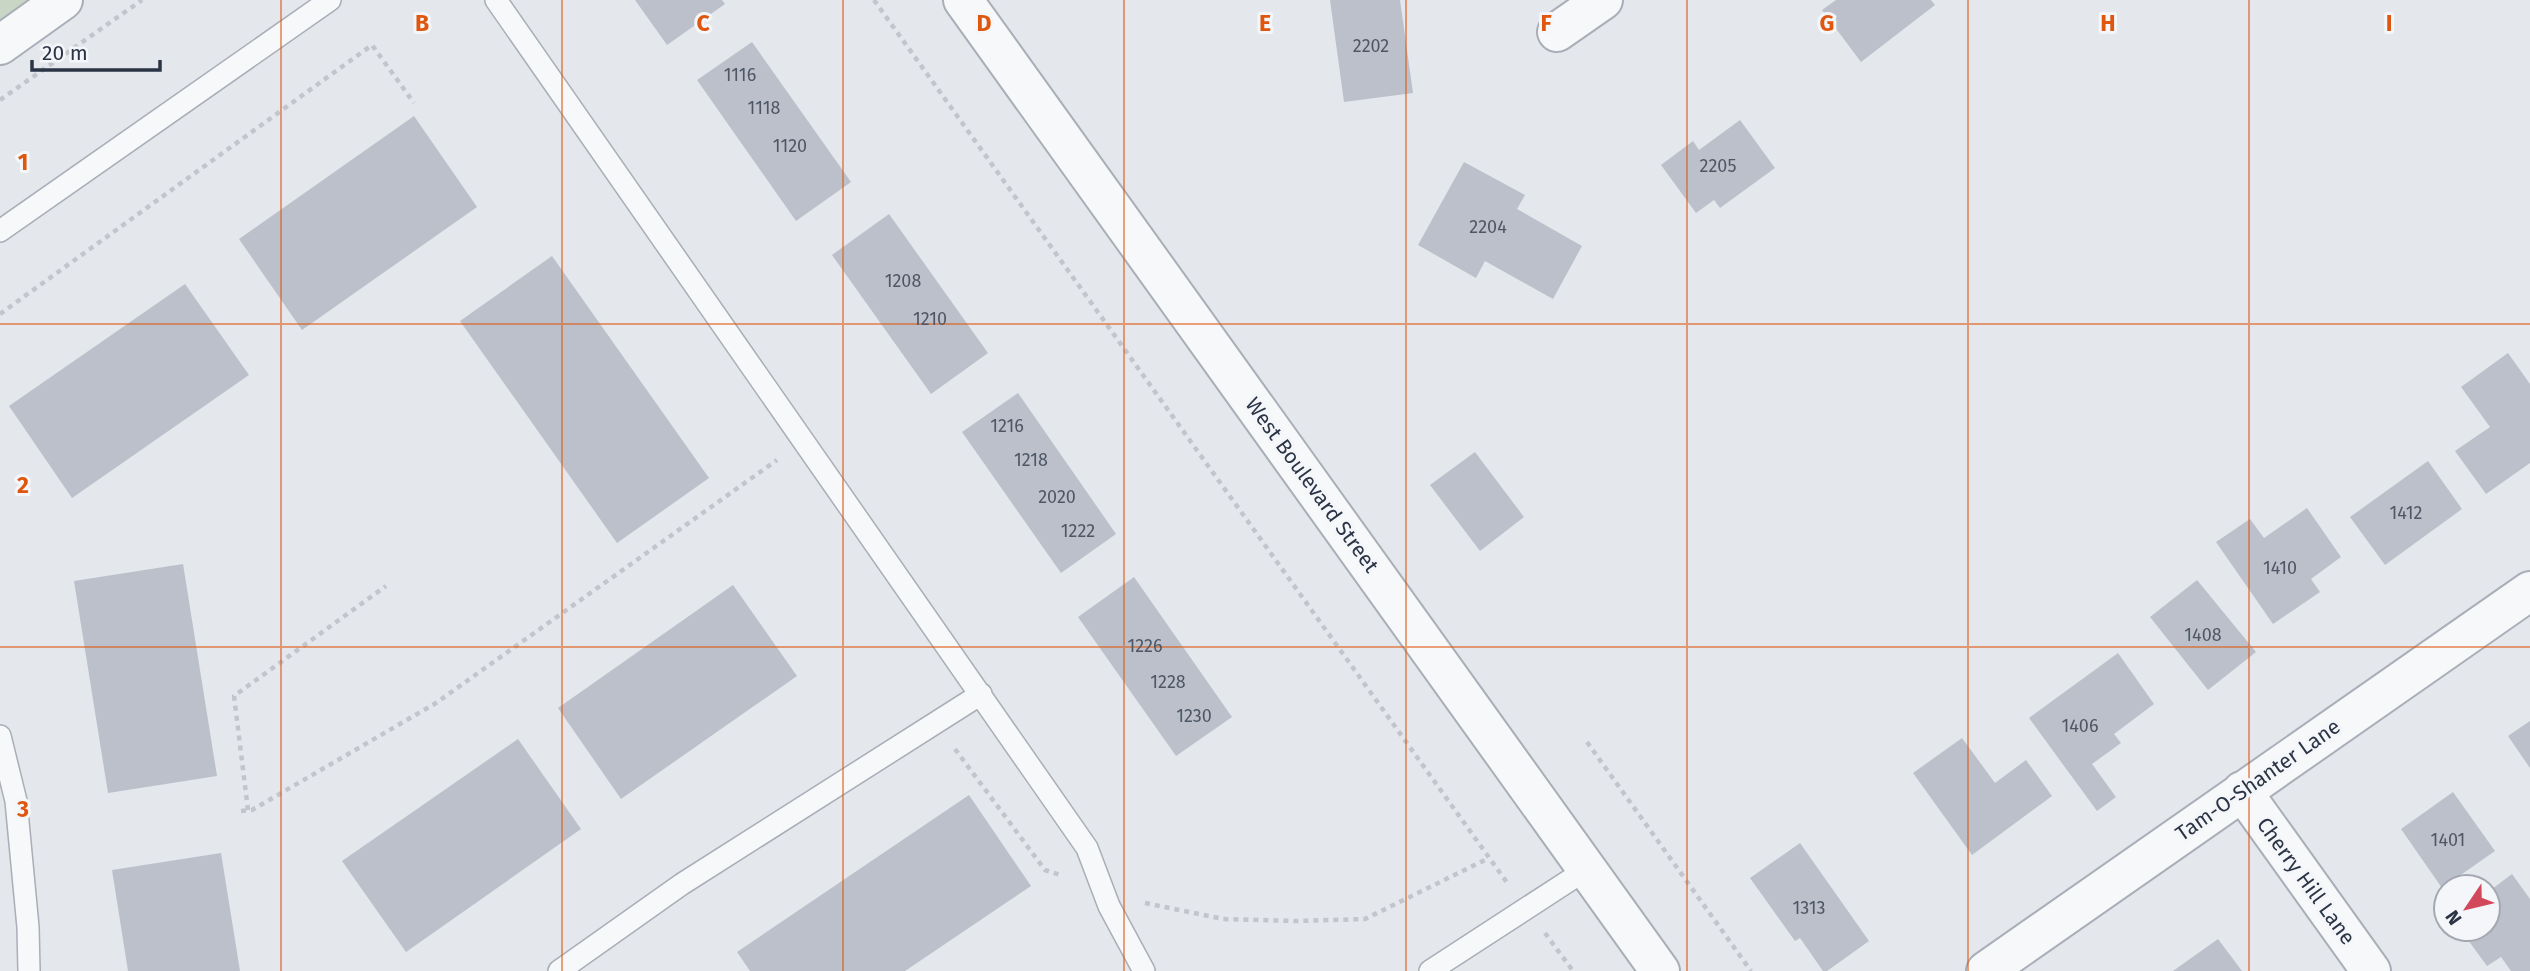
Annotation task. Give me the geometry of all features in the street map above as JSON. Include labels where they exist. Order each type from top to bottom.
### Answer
[{"type":"street","points":[[0,45],[63,0]]},
{"type":"street","name":"West Boulevard Street","points":[[963,0],[1660,971]]},
{"type":"street","points":[[1557,32],[1603,0]]},
{"type":"street","name":"Tam-O-Shanter Lane","points":[[1986,971],[2530,591]]},
{"type":"street","name":"Cherry Hill Lane","points":[[2242,791],[2371,971]]},
{"type":"lane","points":[[0,231],[330,0]]},
{"type":"lane","points":[[496,0],[1087,848],[1110,906],[1144,971]]},
{"type":"lane","points":[[559,971],[682,884],[981,694]]},
{"type":"lane","points":[[0,736],[16,801],[28,927],[29,971]]},
{"type":"lane","points":[[1430,971],[1587,869]]},
{"type":"path","points":[[0,100],[142,0]]},
{"type":"path","points":[[874,0],[1489,858],[1573,971]]},
{"type":"path","points":[[0,314],[372,45],[414,103]]},
{"type":"path","points":[[241,811],[252,810],[436,703],[805,440]]},
{"type":"path","points":[[248,810],[233,696],[386,586]]},
{"type":"path","points":[[936,723],[1045,870],[1133,901],[1223,919],[1365,919],[1489,858]]},
{"type":"path","points":[[1587,742],[1751,971]]},
{"type":"green space","points":[[0,0],[76,0],[0,54]]},
{"type":"building","points":[[635,0],[722,0],[725,4],[667,45]]},
{"type":"building","points":[[1330,0],[1400,0],[1413,93],[1344,102]]},
{"type":"building","points":[[1836,0],[1931,0],[1935,5],[1861,62],[1822,10]]},
{"type":"building","points":[[752,42],[851,182],[796,221],[697,80]]},
{"type":"building","points":[[414,116],[477,207],[302,330],[239,239]]},
{"type":"building","points":[[1740,120],[1775,168],[1720,208],[1714,200],[1696,213],[1661,165],[1693,141],[1699,150]]},
{"type":"building","points":[[1464,162],[1525,195],[1517,209],[1582,246],[1553,299],[1485,261],[1476,278],[1418,245]]},
{"type":"building","points":[[889,214],[988,353],[931,394],[832,255]]},
{"type":"building","points":[[552,256],[709,478],[617,543],[460,321]]},
{"type":"building","points":[[185,284],[249,375],[72,498],[9,406]]},
{"type":"building","points":[[2508,353],[2530,384],[2530,463],[2486,494],[2455,451],[2490,427],[2461,387]]},
{"type":"building","points":[[1018,393],[1116,534],[1061,573],[962,432]]},
{"type":"building","points":[[1475,452],[1524,517],[1480,551],[1430,485]]},
{"type":"building","points":[[2428,461],[2462,509],[2385,565],[2350,517]]},
{"type":"building","points":[[2307,508],[2341,557],[2311,579],[2320,592],[2273,624],[2216,542],[2250,519],[2264,538]]},
{"type":"building","points":[[183,564],[217,776],[108,793],[74,581]]},
{"type":"building","points":[[1134,577],[1232,717],[1176,756],[1078,617]]},
{"type":"building","points":[[2197,580],[2256,652],[2208,690],[2150,617]]},
{"type":"building","points":[[733,585],[797,676],[621,799],[558,708]]},
{"type":"building","points":[[2118,653],[2154,704],[2114,734],[2121,743],[2092,764],[2116,797],[2097,811],[2029,718]]},
{"type":"building","points":[[2530,721],[2530,768],[2508,736]]},
{"type":"building","points":[[1962,738],[1995,783],[2026,760],[2052,796],[1972,855],[1913,773]]},
{"type":"building","points":[[518,739],[581,829],[406,952],[342,861]]},
{"type":"building","points":[[2453,792],[2495,851],[2463,873],[2432,874],[2401,829]]},
{"type":"building","points":[[969,795],[1031,886],[905,971],[750,971],[737,952]]},
{"type":"building","points":[[1800,843],[1869,941],[1827,971],[1823,971],[1800,938],[1795,941],[1750,878]]},
{"type":"building","points":[[221,853],[240,971],[128,971],[112,870]]},
{"type":"building","points":[[2512,874],[2530,899],[2530,971],[2511,971],[2501,957],[2487,966],[2470,943],[2502,943],[2502,882]]},
{"type":"building","points":[[2218,939],[2242,971],[2173,971]]}]
